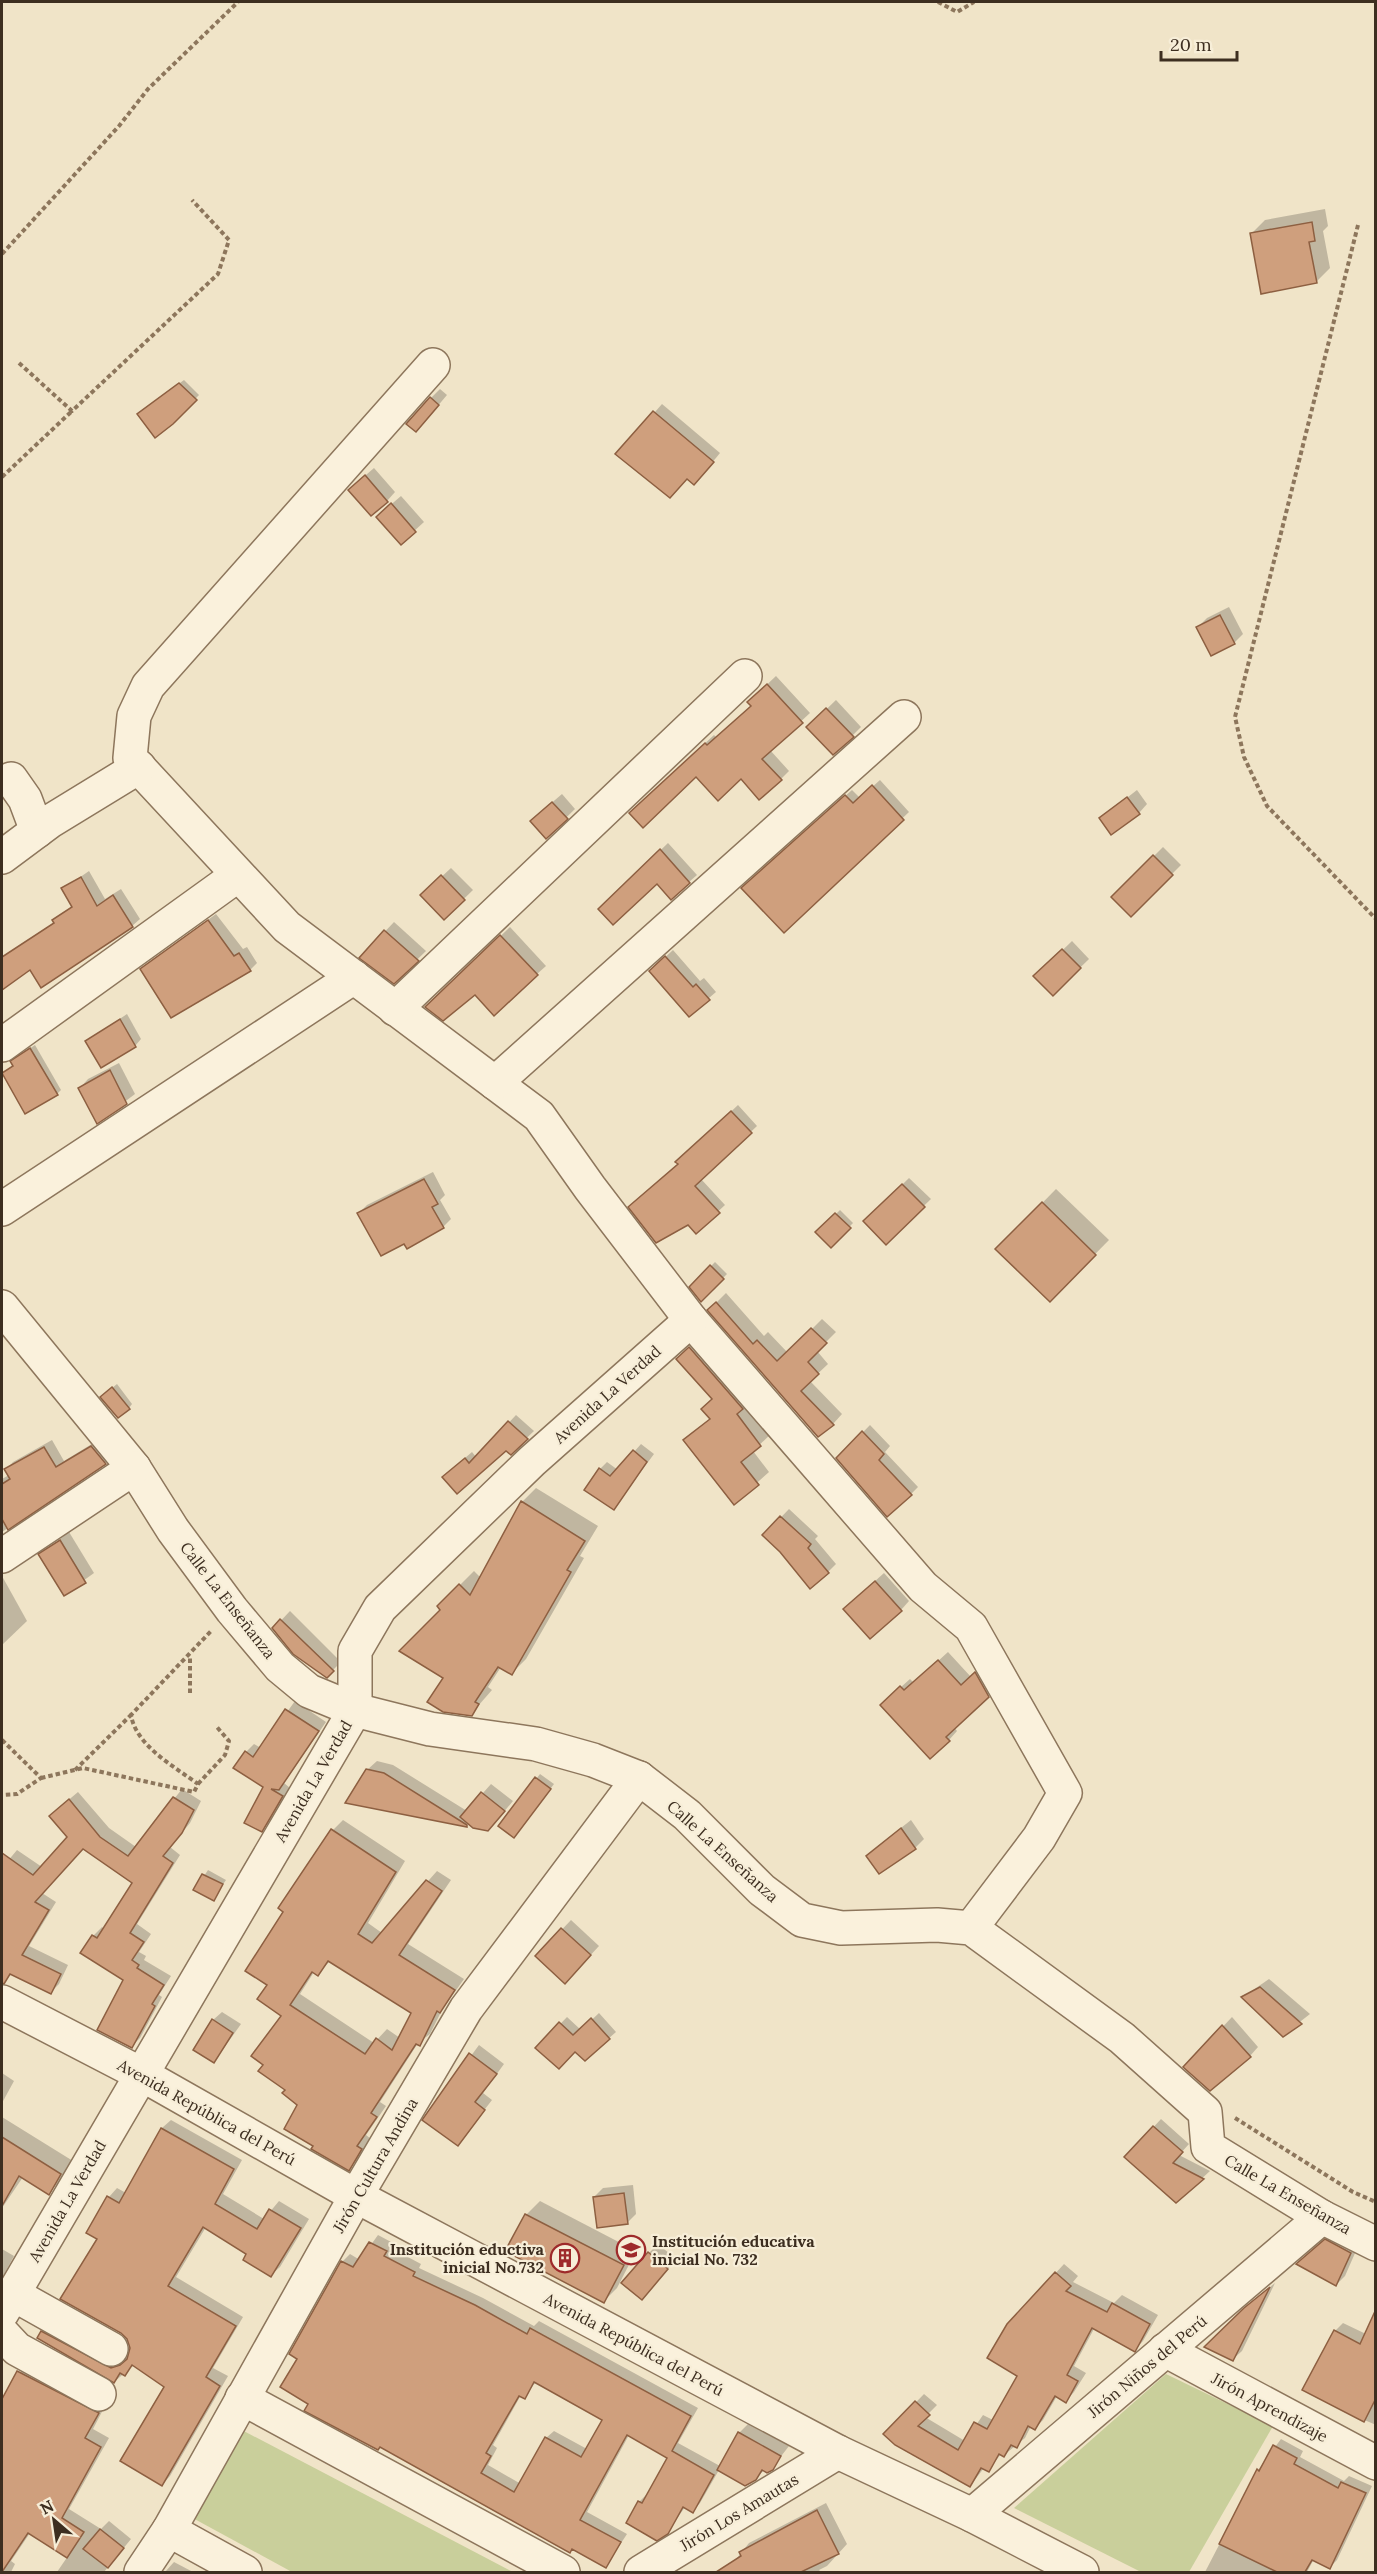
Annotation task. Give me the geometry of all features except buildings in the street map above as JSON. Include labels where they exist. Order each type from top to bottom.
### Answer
[{"type":"street","points":[[433,365],[148,686],[134,716],[130,758],[287,927],[539,1116],[590,1188],[691,1320],[923,1587],[970,1628],[1065,1793],[1039,1838],[971,1928]]},
{"type":"street","points":[[395,1009],[745,676]]},
{"type":"street","points":[[495,1083],[904,717]]},
{"type":"street","points":[[2,858],[37,831],[139,767]]},
{"type":"street","points":[[11,779],[25,799],[37,831]]},
{"type":"street","points":[[2,1045],[238,874]]},
{"type":"street","points":[[2,1209],[354,978]]},
{"type":"street","name":"Calle La Enseñanza","points":[[2,1307],[135,1468],[173,1530],[232,1610],[280,1667],[309,1690],[355,1710],[430,1729],[536,1744],[593,1760],[639,1778],[687,1815],[762,1890],[802,1920],[841,1928],[937,1924],[971,1928],[1122,2038],[1205,2112],[1208,2147],[1322,2217],[1376,2244]]},
{"type":"street","name":"Avenida La Verdad","points":[[7,2303],[355,1710],[355,1651],[380,1608],[532,1461],[691,1320]]},
{"type":"street","points":[[2,1556],[135,1468]]},
{"type":"street","name":"Jirón Cultura Andina","points":[[141,2572],[169,2530],[356,2196],[466,2009],[639,1778]]},
{"type":"street","name":"Avenida República del Perú","points":[[2,2002],[141,2073],[356,2196],[838,2452],[972,2515],[1083,2572]]},
{"type":"street","name":"Jirón Niños del Perú","points":[[972,2515],[1322,2217]]},
{"type":"street","points":[[7,2303],[111,2349]]},
{"type":"street","points":[[2,2333],[17,2349],[99,2394]]},
{"type":"street","name":"Jirón Aprendizaje","points":[[1165,2350],[1376,2463]]},
{"type":"street","points":[[242,2398],[563,2572]]},
{"type":"street","name":"Jirón Los Amautas","points":[[641,2572],[838,2452]]},
{"type":"street","points":[[169,2530],[245,2572]]},
{"type":"path","points":[[2,254],[119,126],[148,89],[238,2]]},
{"type":"path","points":[[938,2],[957,12],[974,2]]},
{"type":"path","points":[[2,477],[218,274],[229,240],[192,200]]},
{"type":"path","points":[[1358,225],[1235,717],[1244,757],[1267,806],[1376,919]]},
{"type":"path","points":[[19,363],[72,411]]},
{"type":"path","points":[[74,1770],[190,1656],[232,1610]]},
{"type":"path","points":[[190,1656],[190,1693]]},
{"type":"path","points":[[131,1715],[133,1728],[159,1755],[198,1784]]},
{"type":"path","points":[[2,1795],[17,1794],[41,1778],[83,1768],[195,1792],[198,1784],[225,1755],[229,1741],[216,1726]]},
{"type":"path","points":[[2,1740],[41,1778]]},
{"type":"path","points":[[1205,2112],[1226,2112],[1353,2192],[1376,2202]]},
{"type":"green space","points":[[1166,2374],[1273,2426],[1189,2572],[1141,2572],[1014,2508]]},
{"type":"green space","points":[[240,2429],[513,2572],[292,2572],[189,2516]]},
{"type":"place","name":"Institución educativa inicial No. 732","points":[[631,2250]]},
{"type":"place","name":"Institución eductiva inicial No.732","points":[[565,2258]]}]
